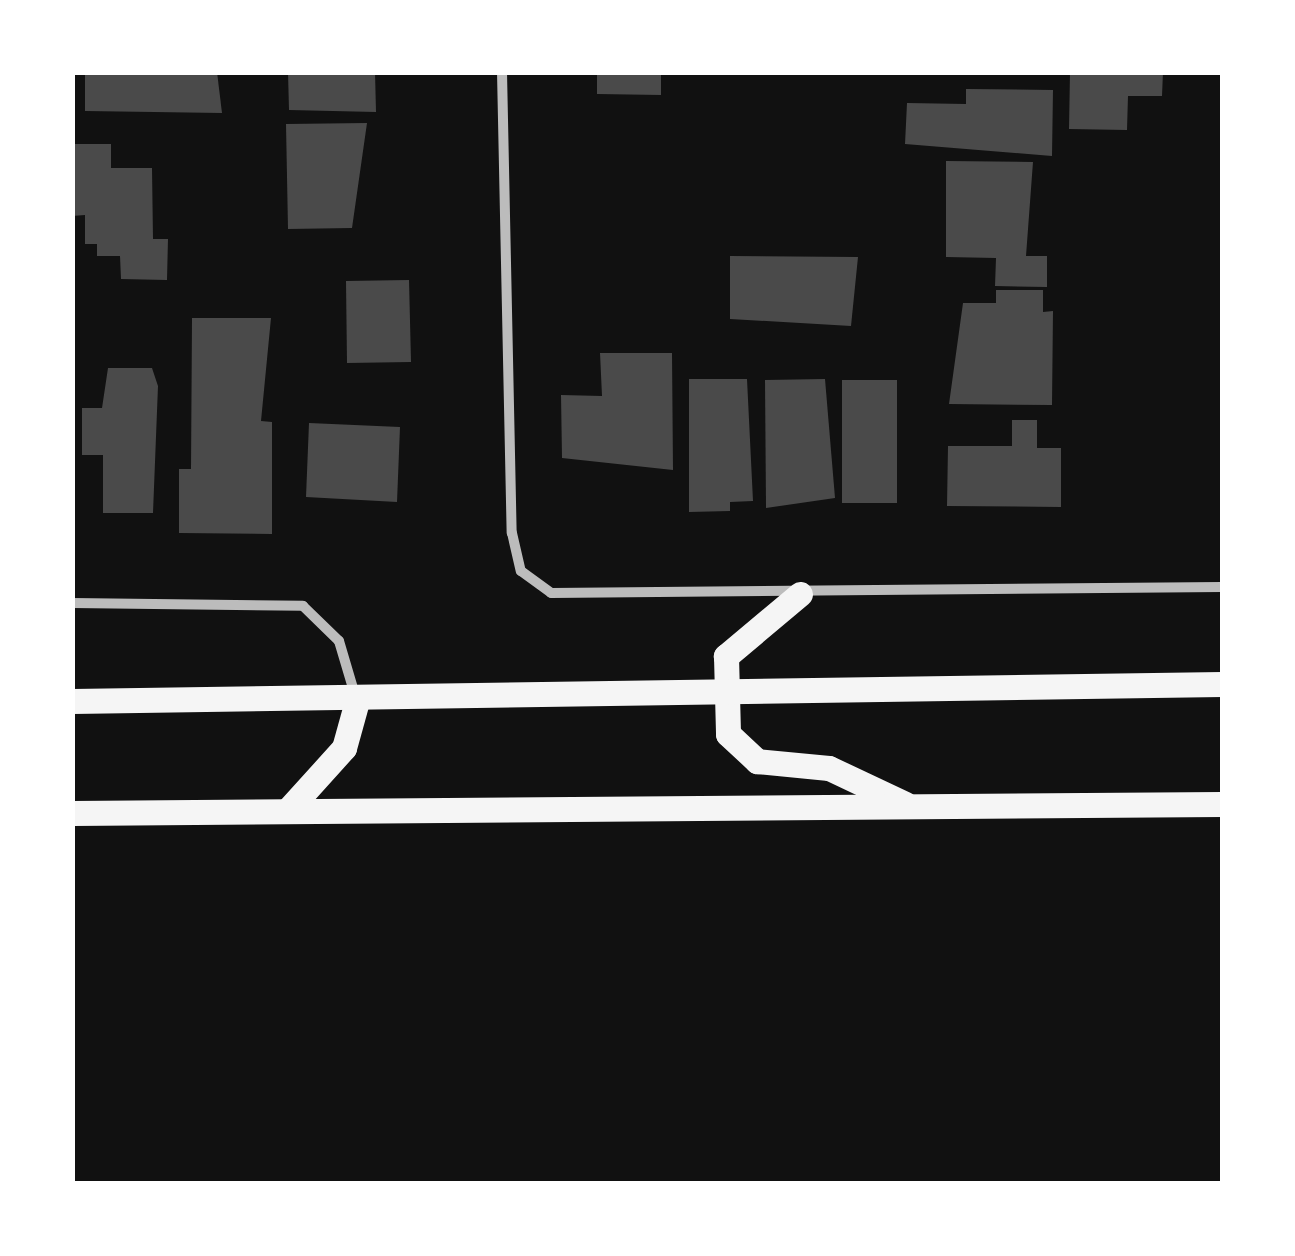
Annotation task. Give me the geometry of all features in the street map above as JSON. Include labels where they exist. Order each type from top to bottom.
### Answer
[{"type":"main road","points":[[800,594],[736,640],[721,694],[739,753],[829,768],[910,806]]},
{"type":"main road","points":[[72,701],[356,701],[1222,684]]},
{"type":"main road","points":[[288,812],[344,748],[356,701]]},
{"type":"main road","points":[[72,813],[1222,804]]},
{"type":"street","points":[[502,72],[512,533],[520,571],[551,593],[800,594],[1222,587]]},
{"type":"street","points":[[72,604],[303,606],[338,641],[356,701]]},
{"type":"building","points":[[85,72],[217,72],[222,113],[85,111]]},
{"type":"building","points":[[288,72],[375,72],[376,112],[289,110]]},
{"type":"building","points":[[597,72],[661,72],[661,95],[597,94]]},
{"type":"building","points":[[1070,72],[1163,72],[1162,96],[1128,96],[1127,130],[1069,129]]},
{"type":"building","points":[[966,89],[1053,90],[1052,156],[905,144],[907,103],[966,104]]},
{"type":"building","points":[[367,123],[352,228],[288,229],[286,124]]},
{"type":"building","points":[[72,144],[111,144],[111,168],[152,168],[153,239],[168,239],[167,280],[121,279],[120,256],[97,256],[97,244],[85,244],[85,215],[72,216]]},
{"type":"building","points":[[946,161],[1033,162],[1026,256],[1047,256],[1047,287],[995,286],[996,258],[946,257]]},
{"type":"building","points":[[730,256],[858,257],[851,326],[730,319]]},
{"type":"building","points":[[409,280],[411,362],[347,363],[346,281]]},
{"type":"building","points":[[996,290],[1043,290],[1043,312],[1053,311],[1052,405],[949,404],[963,303],[996,303]]},
{"type":"building","points":[[192,318],[271,318],[261,421],[272,422],[272,534],[179,533],[179,469],[191,469]]},
{"type":"building","points":[[600,353],[672,353],[673,470],[562,458],[561,395],[602,396]]},
{"type":"building","points":[[108,368],[152,368],[158,386],[153,513],[103,513],[103,455],[82,455],[82,408],[102,408]]},
{"type":"building","points":[[689,379],[747,379],[753,501],[730,502],[730,511],[689,512]]},
{"type":"building","points":[[825,379],[835,498],[766,508],[765,380]]},
{"type":"building","points":[[842,380],[897,380],[897,503],[842,503]]},
{"type":"building","points":[[1012,420],[1037,420],[1037,448],[1061,448],[1061,507],[947,506],[948,446],[1012,446]]},
{"type":"building","points":[[309,423],[400,427],[397,502],[306,497]]}]
